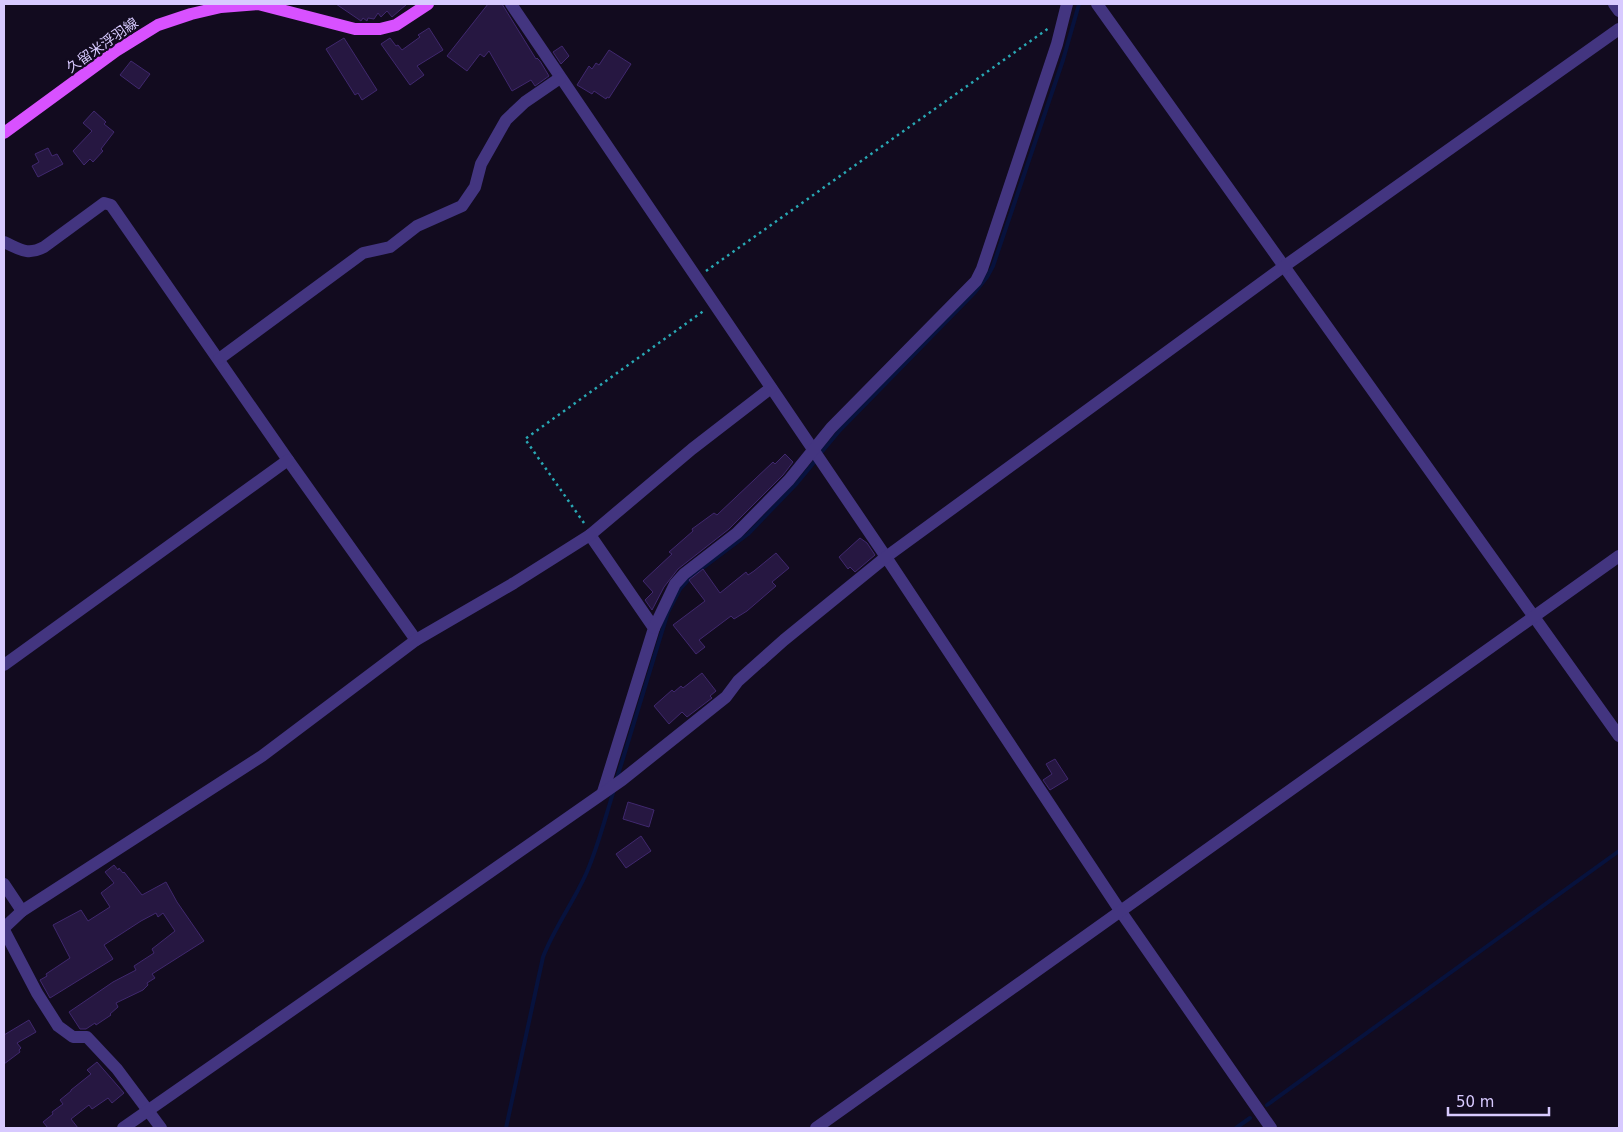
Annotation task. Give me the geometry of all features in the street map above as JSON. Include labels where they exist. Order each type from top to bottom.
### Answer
[{"type":"main road","name":"久留米浮羽線","points":[[4,133],[116,51],[158,24],[190,14],[221,7],[258,4],[356,29],[380,29],[396,25],[428,4]]},
{"type":"street","points":[[511,4],[886,557],[1121,912],[1271,1128]]},
{"type":"street","points":[[606,791],[654,628],[675,584],[684,574],[738,533],[789,480],[816,456],[832,428],[976,281],[982,269],[1057,44],[1067,4]]},
{"type":"street","points":[[1097,4],[1619,736]]},
{"type":"street","points":[[1614,4],[1619,10]]},
{"type":"street","points":[[123,1128],[622,780],[726,697],[738,681],[784,640],[886,557],[1284,266],[1619,29]]},
{"type":"street","points":[[219,359],[363,253],[390,247],[417,226],[462,206],[475,187],[481,164],[506,120],[525,102],[560,78]]},
{"type":"street","points":[[4,242],[23,250],[34,252],[44,247],[104,203],[112,205],[288,460],[416,640]]},
{"type":"street","points":[[161,1128],[117,1069],[87,1037],[73,1037],[58,1026],[37,993],[4,929],[22,911],[262,756],[416,640],[514,583],[590,535],[692,449],[771,388]]},
{"type":"street","points":[[4,665],[288,460]]},
{"type":"street","points":[[590,535],[654,628]]},
{"type":"street","points":[[816,1128],[1619,556]]},
{"type":"street","points":[[4,884],[22,911]]},
{"type":"path","points":[[696,278],[1064,17]]},
{"type":"path","points":[[590,535],[588,527],[524,439],[713,304]]},
{"type":"building","points":[[336,4],[407,4],[392,17],[387,11],[381,17],[378,13],[374,19],[368,18],[367,21],[363,18],[361,21]]},
{"type":"building","points":[[488,4],[502,4],[536,59],[540,61],[549,76],[535,86],[531,80],[512,91],[489,51],[484,57],[480,54],[467,71],[447,56]]},
{"type":"building","points":[[429,28],[443,50],[417,66],[424,75],[410,85],[381,44],[390,38],[402,50],[420,37],[418,35]]},
{"type":"building","points":[[344,38],[377,90],[362,100],[358,93],[355,95],[326,49]]},
{"type":"building","points":[[562,46],[569,56],[561,64],[553,52]]},
{"type":"building","points":[[609,50],[631,64],[609,98],[607,97],[606,99],[594,91],[592,94],[577,85],[589,66],[592,69],[596,63],[599,65]]},
{"type":"building","points":[[131,61],[150,74],[139,89],[120,75]]},
{"type":"building","points":[[94,111],[106,122],[104,124],[114,132],[101,149],[103,151],[93,162],[90,159],[84,165],[73,151],[92,131],[83,123]]},
{"type":"building","points":[[48,148],[52,156],[57,154],[63,164],[38,177],[32,166],[39,162],[35,154]]},
{"type":"building","points":[[785,454],[793,462],[783,475],[729,529],[678,569],[664,587],[652,610],[645,600],[653,592],[643,581],[672,554],[669,552],[693,531],[692,529],[714,513],[717,515],[773,462],[775,464]]},
{"type":"building","points":[[860,538],[867,543],[875,555],[855,572],[850,567],[848,569],[839,557]]},
{"type":"building","points":[[776,553],[789,568],[772,582],[776,586],[747,611],[734,619],[731,616],[699,640],[705,647],[696,654],[673,625],[705,601],[689,580],[703,569],[720,593],[746,572],[748,575]]},
{"type":"building","points":[[702,673],[716,691],[710,696],[712,698],[687,717],[682,712],[669,724],[654,706],[672,690],[674,692],[681,686],[683,688]]},
{"type":"building","points":[[1055,759],[1068,779],[1050,790],[1043,780],[1052,774],[1046,764]]},
{"type":"building","points":[[628,802],[654,810],[649,827],[623,819]]},
{"type":"building","points":[[641,836],[651,851],[626,868],[616,854]]},
{"type":"building","points":[[114,865],[118,870],[119,868],[124,872],[142,895],[166,882],[177,902],[204,941],[152,974],[155,978],[147,983],[148,985],[143,990],[116,1003],[118,1007],[111,1015],[96,1025],[95,1023],[86,1029],[80,1029],[69,1012],[113,982],[136,970],[134,966],[154,953],[152,949],[175,931],[163,913],[158,917],[156,913],[141,921],[104,945],[113,959],[50,998],[40,980],[70,958],[53,925],[81,910],[88,921],[110,907],[101,893],[114,883],[105,872]]},
{"type":"building","points":[[29,1020],[36,1032],[17,1043],[21,1048],[20,1052],[4,1064],[4,1035]]},
{"type":"building","points":[[97,1062],[124,1093],[112,1103],[108,1098],[92,1109],[89,1105],[71,1119],[78,1128],[48,1128],[43,1122],[63,1104],[60,1100],[91,1074],[87,1070]]},
{"type":"waterway","points":[[820,454],[840,430],[975,292],[987,277],[993,266],[1063,60],[1079,4]]},
{"type":"waterway","points":[[617,778],[668,612],[680,589],[692,576],[748,534],[797,483],[816,460]]},
{"type":"waterway","points":[[506,1128],[543,957],[586,874],[598,843],[614,790]]},
{"type":"waterway","points":[[1267,1105],[1619,851]]},
{"type":"waterway","points":[[1236,1128],[1250,1118]]}]
